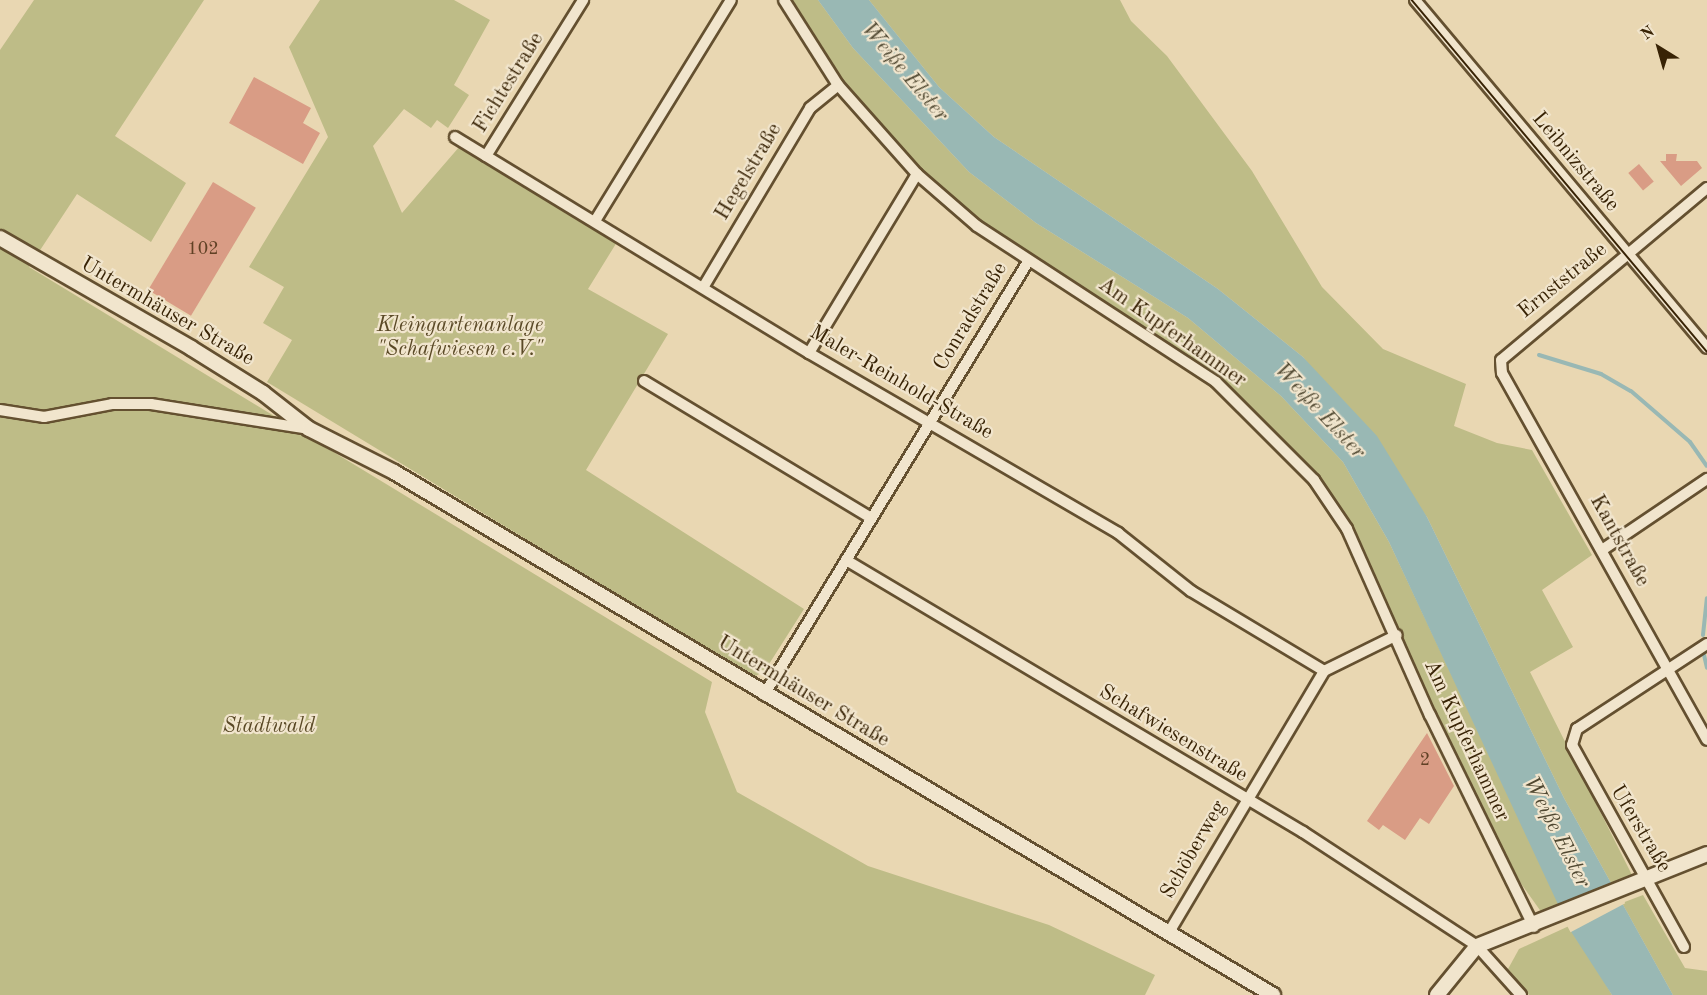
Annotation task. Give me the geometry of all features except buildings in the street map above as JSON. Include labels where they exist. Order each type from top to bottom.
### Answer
[{"type":"main road","name":"Untermhäuser Straße","points":[[0,238],[191,348],[263,393],[309,429],[394,472],[1273,995]]},
{"type":"main road","points":[[1437,995],[1477,946],[1540,925],[1707,854]]},
{"type":"street","name":"Fichtestraße","points":[[486,156],[584,0]]},
{"type":"street","points":[[595,221],[731,0]]},
{"type":"street","name":"Am Kupferhammer","points":[[784,0],[838,85],[917,174],[977,226],[1216,382],[1265,427],[1314,480],[1347,529],[1397,635],[1430,716],[1540,925]]},
{"type":"street","name":"Leibnizstraße","points":[[1415,0],[1707,348]]},
{"type":"street","name":"Hegelstraße","points":[[704,286],[810,108],[838,85]]},
{"type":"street","name":"Maler-Reinhold-Straße","points":[[454,137],[704,286],[809,353],[1118,533],[1191,591],[1324,671]]},
{"type":"street","points":[[809,353],[917,174]]},
{"type":"street","name":"Ernststraße","points":[[1501,360],[1707,188]]},
{"type":"street","name":"Conradstraße","points":[[764,694],[1029,260]]},
{"type":"street","name":"Kantstraße","points":[[1501,360],[1502,373],[1707,740]]},
{"type":"street","points":[[644,381],[871,518]]},
{"type":"street","name":"Untermhäuser Straße","points":[[0,410],[44,417],[112,404],[152,404],[309,429]]},
{"type":"street","points":[[1602,550],[1707,479]]},
{"type":"street","name":"Schafwiesenstraße","points":[[846,560],[1246,800],[1477,946],[1521,995]]},
{"type":"street","points":[[1324,671],[1397,635]]},
{"type":"street","points":[[1668,670],[1707,644]]},
{"type":"street","name":"Uferstraße","points":[[1668,670],[1577,729],[1572,746],[1642,882],[1684,947]]},
{"type":"street","name":"Schöberweg","points":[[1168,934],[1324,671]]},
{"type":"green space","name":"Stadtwald","points":[[34,0],[204,0],[115,136],[186,183],[151,242],[77,194],[29,267],[712,682],[705,712],[737,792],[868,866],[1049,925],[1155,975],[1145,995],[0,995],[0,50]]},
{"type":"green space","name":"Kleingartenanlage \"Schafwiesen e.V.\"","points":[[320,0],[454,0],[490,20],[454,85],[469,95],[448,128],[437,120],[431,128],[404,109],[373,146],[402,213],[460,146],[617,242],[588,289],[668,334],[586,470],[804,609],[764,672],[753,677],[267,382],[292,340],[263,323],[284,287],[249,267],[328,137],[289,47]]},
{"type":"green space","points":[[791,0],[818,0],[853,48],[969,172],[1036,223],[1188,318],[1281,396],[1343,462],[1389,542],[1560,905],[1542,913],[1510,868],[1434,715],[1349,523],[1310,469],[1259,415],[1197,364],[1003,237],[924,174],[888,138],[832,67]]},
{"type":"green space","points":[[869,0],[1120,0],[1131,21],[1167,56],[1252,171],[1322,287],[1383,349],[1466,384],[1454,426],[1497,443],[1532,450],[1592,555],[1542,590],[1573,647],[1530,672],[1632,875],[1611,883],[1564,798],[1427,517],[1303,357],[1218,289],[994,137],[939,87]]},
{"type":"green space","points":[[1643,895],[1685,968],[1707,971],[1707,995],[1673,995],[1622,903]]},
{"type":"green space","points":[[1569,926],[1612,995],[1529,995],[1508,969],[1519,949]]},
{"type":"water","name":"Weiße Elster","points":[[818,0],[869,0],[939,87],[994,137],[1218,289],[1303,357],[1377,436],[1427,517],[1564,798],[1673,995],[1612,995],[1570,930],[1389,542],[1343,462],[1281,396],[1188,318],[1036,223],[969,172],[853,48]]},
{"type":"pier","points":[[1614,882],[1625,903],[1571,932],[1559,911]]},
{"type":"waterway","points":[[1539,355],[1601,374],[1631,391],[1690,442],[1707,466]]},
{"type":"waterway","points":[[1703,635],[1707,598]]},
{"type":"waterway","points":[[1704,655],[1707,668]]},
{"type":"tram line","points":[[1412,0],[1707,352]]}]
